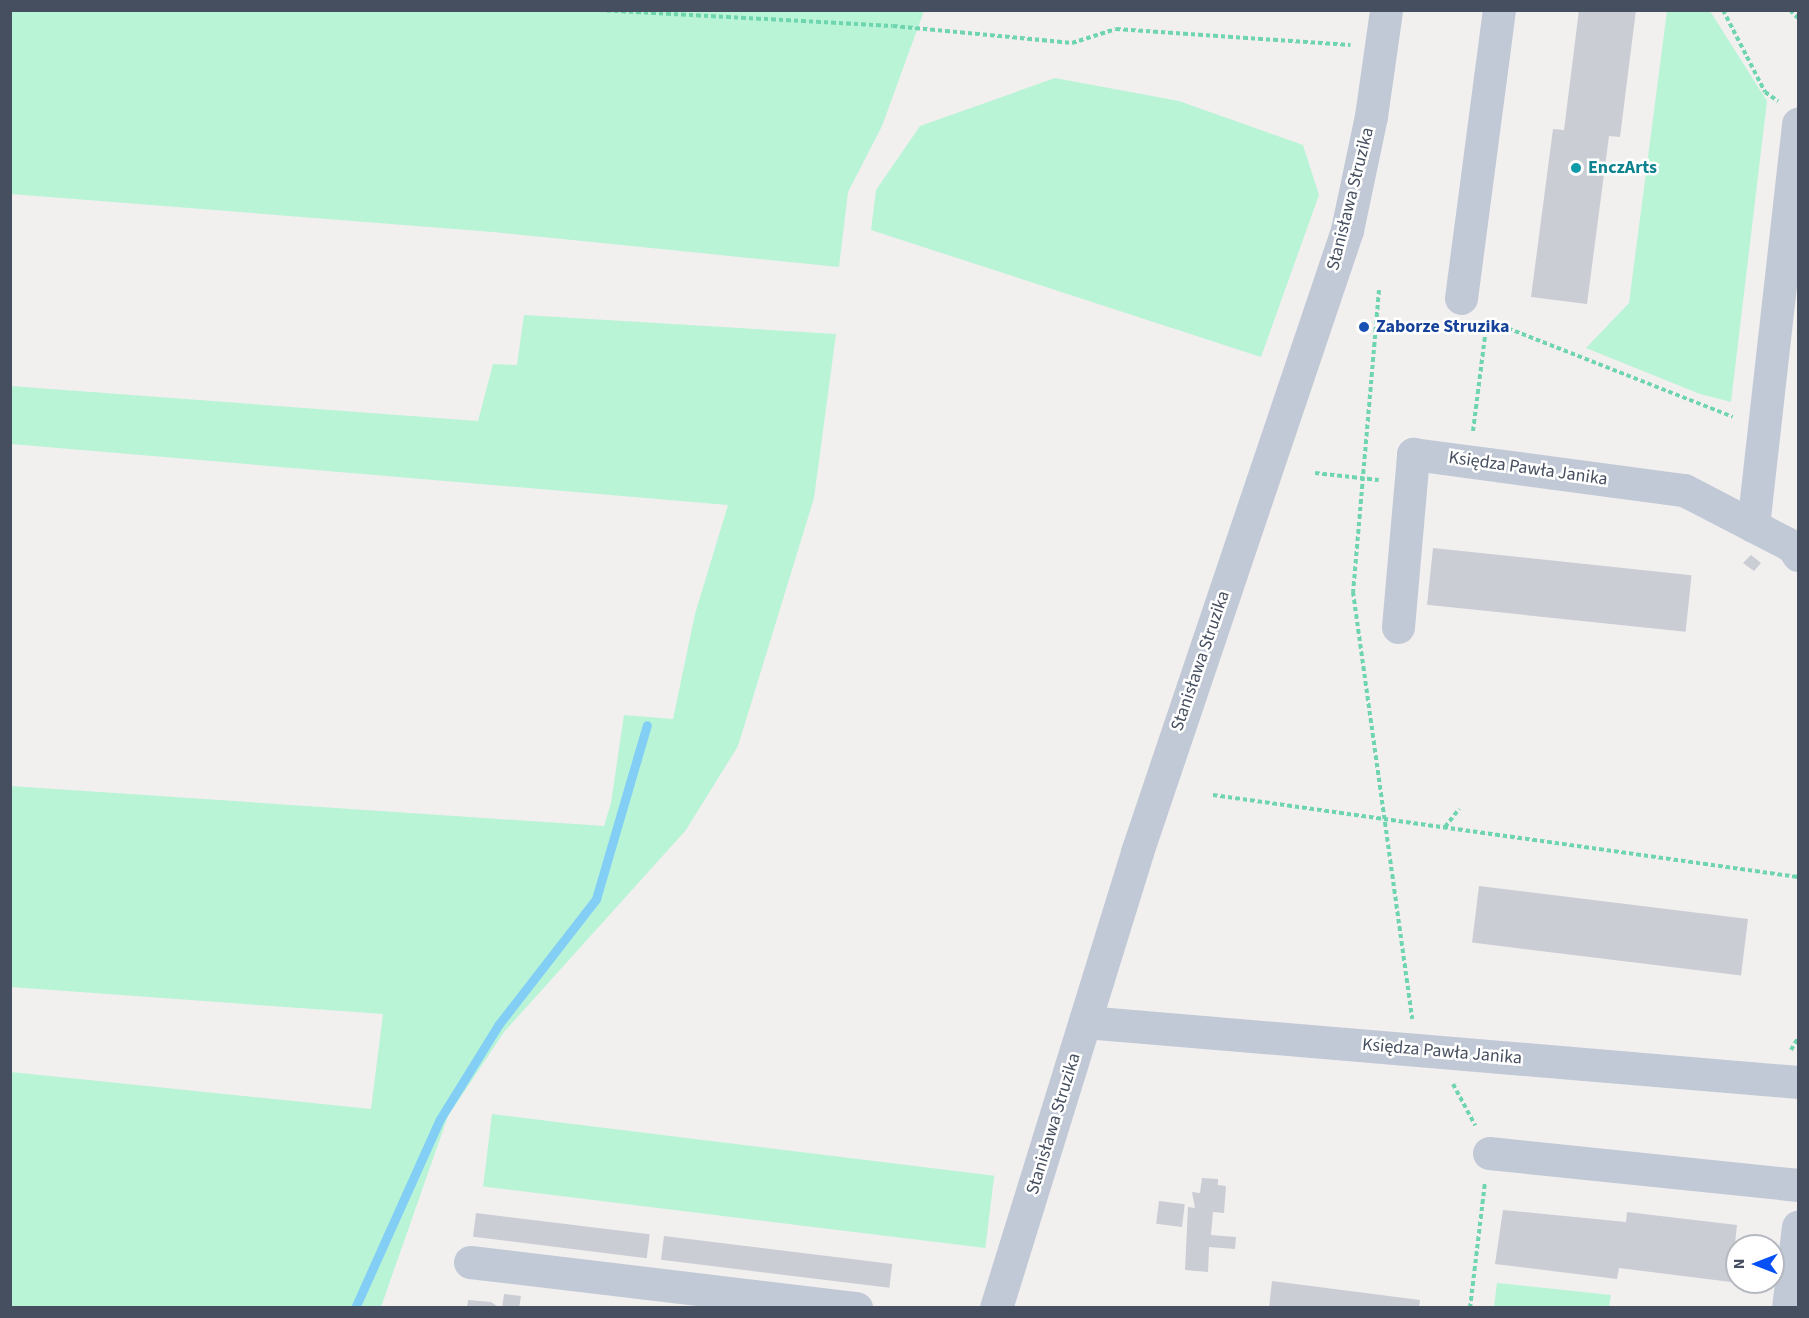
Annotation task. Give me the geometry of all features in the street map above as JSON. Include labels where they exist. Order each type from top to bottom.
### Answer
[{"type":"street","name":"Stanisława Struzika","points":[[996,1308],[1137,852],[1347,230],[1368,136],[1386,10]]},
{"type":"street","points":[[1461,298],[1499,10]]},
{"type":"street","points":[[1753,526],[1798,124]]},
{"type":"street","name":"Księdza Pawła Janika","points":[[1398,627],[1413,454],[1684,490],[1792,546],[1798,555]]},
{"type":"street","name":"Księdza Pawła Janika","points":[[1085,1023],[1798,1082]]},
{"type":"street","points":[[1489,1153],[1798,1185]]},
{"type":"street","points":[[1788,1308],[1798,1227]]},
{"type":"street","points":[[470,1262],[856,1308]]},
{"type":"path","points":[[599,10],[893,26],[1072,43],[1116,29],[1381,47]]},
{"type":"path","points":[[1723,10],[1765,92],[1774,97]]},
{"type":"path","points":[[1790,10],[1798,18]]},
{"type":"path","points":[[1378,290],[1353,592],[1382,819],[1416,1050]]},
{"type":"path","points":[[1473,432],[1487,320],[1764,429]]},
{"type":"path","points":[[1214,795],[1798,877]]},
{"type":"path","points":[[1444,827],[1459,809]]},
{"type":"green space","points":[[10,11],[924,11],[882,126],[848,192],[839,267],[493,232],[11,194]]},
{"type":"green space","points":[[1667,11],[1710,11],[1767,101],[1731,402],[1700,394],[1586,348],[1629,303]]},
{"type":"green space","points":[[1055,78],[1179,101],[1303,145],[1319,195],[1261,357],[871,230],[876,190],[920,126]]},
{"type":"green space","points":[[524,315],[836,334],[814,498],[738,746],[686,830],[504,1032],[448,1116],[381,1307],[11,1307],[11,1072],[371,1109],[383,1014],[11,987],[11,786],[604,826],[611,803],[624,715],[673,719],[695,614],[728,505],[11,444],[11,386],[478,421],[493,364],[517,365]]},
{"type":"green space","points":[[492,1114],[994,1176],[985,1248],[483,1186]]},
{"type":"green space","points":[[1497,1283],[1611,1295],[1609,1307],[1494,1307]]},
{"type":"building","points":[[1579,10],[1636,10],[1620,137],[1609,136],[1587,304],[1531,297],[1553,129],[1564,130]]},
{"type":"building","points":[[1433,548],[1692,575],[1686,632],[1427,605]]},
{"type":"building","points":[[1751,555],[1761,563],[1754,571],[1743,563]]},
{"type":"building","points":[[1479,886],[1748,919],[1741,976],[1472,943]]},
{"type":"building","points":[[1202,1178],[1218,1179],[1218,1185],[1226,1186],[1224,1213],[1213,1212],[1211,1235],[1236,1237],[1235,1249],[1209,1247],[1208,1272],[1185,1270],[1188,1207],[1195,1208],[1192,1192],[1200,1193]]},
{"type":"building","points":[[1159,1201],[1185,1204],[1182,1227],[1156,1224]]},
{"type":"building","points":[[1503,1210],[1626,1222],[1627,1212],[1737,1225],[1736,1234],[1725,1234],[1725,1281],[1619,1268],[1617,1279],[1495,1264]]},
{"type":"building","points":[[476,1213],[650,1234],[647,1258],[473,1237]]},
{"type":"building","points":[[664,1236],[892,1264],[889,1288],[661,1260]]},
{"type":"building","points":[[1272,1281],[1420,1300],[1419,1308],[1269,1308]]},
{"type":"building","points":[[504,1294],[521,1296],[519,1308],[502,1308]]},
{"type":"building","points":[[468,1300],[491,1302],[500,1308],[467,1308]]},
{"type":"waterway","points":[[355,1308],[440,1119],[499,1024],[596,899],[647,725]]},
{"type":"place","name":"EnczArts","points":[[1576,168]]},
{"type":"place","name":"Zaborze Struzika","points":[[1364,327]]}]
